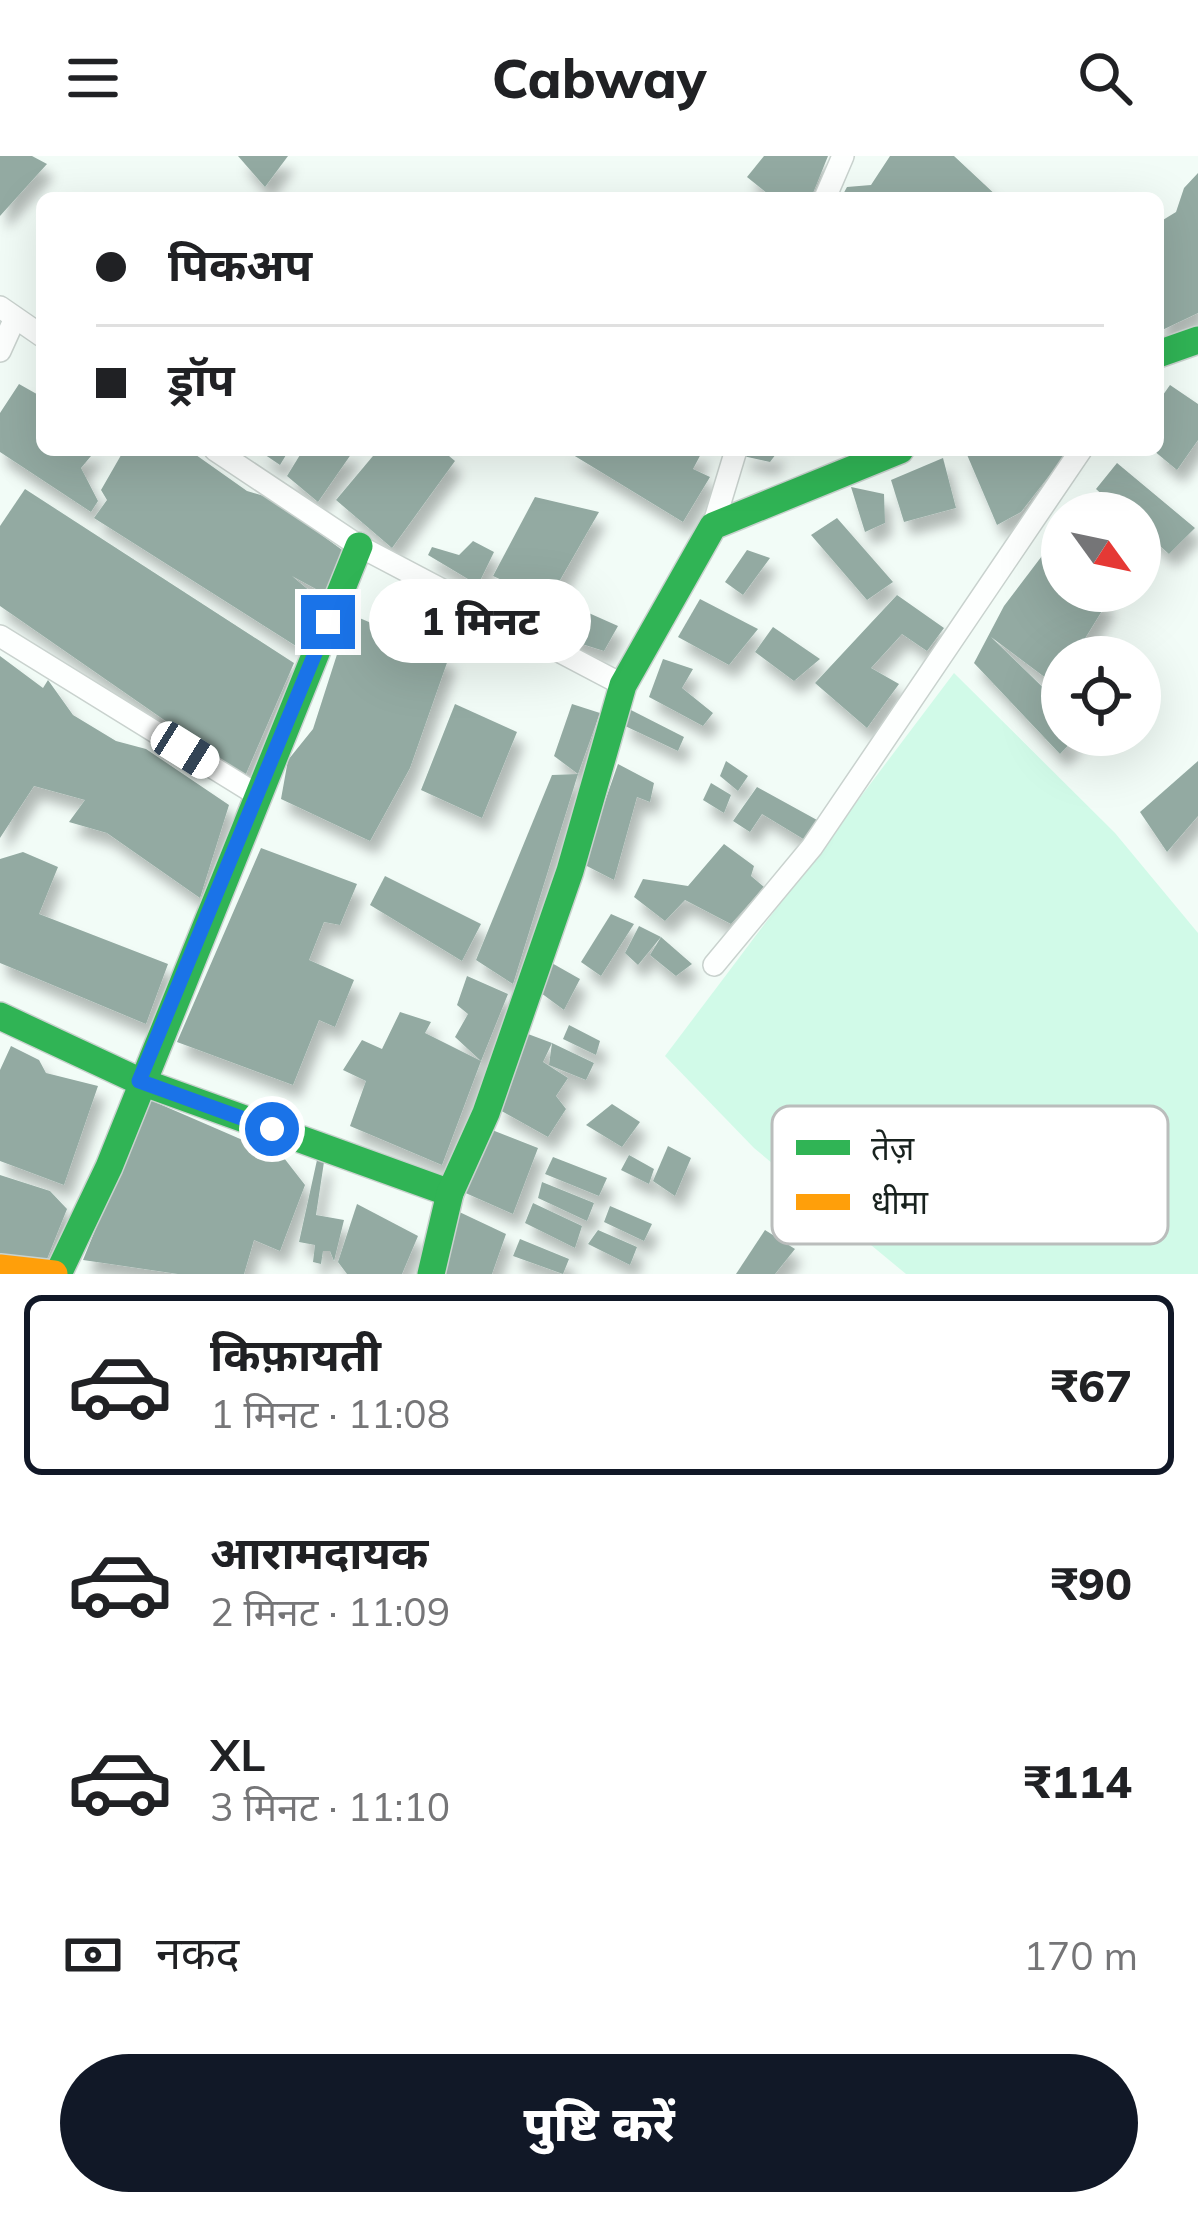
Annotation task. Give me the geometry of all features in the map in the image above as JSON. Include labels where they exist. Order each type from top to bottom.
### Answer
[{"type":"main road","points":[[1164,352],[1198,340]]},
{"type":"main road","points":[[430,1274],[450,1193],[486,1113],[555,915],[623,685],[713,526],[885,456]]},
{"type":"main road","points":[[0,1268],[56,1274],[109,1167],[139,1081],[359,546]]},
{"type":"main road","points":[[0,1016],[139,1081],[450,1193]]},
{"type":"street","points":[[828,192],[843,156]]},
{"type":"street","points":[[0,351],[8,312],[36,331]]},
{"type":"street","points":[[223,456],[359,546],[623,685]]},
{"type":"street","points":[[713,526],[734,456]]},
{"type":"street","points":[[714,965],[812,847],[1078,456]]},
{"type":"street","points":[[0,636],[259,796]]},
{"type":"green space","points":[[954,673],[1115,833],[1198,933],[1198,1274],[906,1274],[870,1244],[1168,1244],[1168,1106],[772,1106],[772,1163],[665,1056]]},
{"type":"building","points":[[0,156],[32,156],[47,164],[0,216]]},
{"type":"building","points":[[238,156],[288,156],[265,187]]},
{"type":"building","points":[[764,156],[828,156],[813,192],[766,192],[747,177]]},
{"type":"building","points":[[890,156],[954,156],[993,192],[844,192],[847,187],[871,185]]},
{"type":"building","points":[[1198,173],[1198,313],[1164,329],[1164,219],[1176,212],[1184,188]]},
{"type":"building","points":[[19,384],[36,394],[36,456],[91,456],[81,468],[98,501],[91,512],[0,452],[0,413]]},
{"type":"building","points":[[1170,385],[1198,404],[1198,440],[1177,470],[1160,456],[1164,456],[1164,394]]},
{"type":"building","points":[[121,456],[197,456],[247,491],[271,498],[349,555],[327,595],[292,576],[318,598],[296,646],[94,518],[107,500],[101,490]]},
{"type":"building","points":[[299,456],[350,456],[318,502],[287,476]]},
{"type":"building","points":[[373,456],[449,456],[455,461],[392,548],[336,500]]},
{"type":"building","points":[[575,456],[700,456],[693,469],[710,477],[683,522]]},
{"type":"building","points":[[743,456],[774,456],[770,462]]},
{"type":"building","points":[[968,456],[1064,456],[1021,512],[997,525]]},
{"type":"building","points":[[943,458],[956,508],[904,522],[891,480]]},
{"type":"building","points":[[1117,463],[1152,492],[1099,492],[1096,489]]},
{"type":"building","points":[[851,487],[884,494],[885,523],[865,532]]},
{"type":"building","points":[[25,489],[294,663],[245,776],[0,606],[0,526]]},
{"type":"building","points":[[535,497],[599,512],[548,601],[493,576]]},
{"type":"building","points":[[1161,500],[1195,528],[1169,554],[1161,547]]},
{"type":"building","points":[[837,518],[893,582],[867,600],[811,535]]},
{"type":"building","points":[[473,541],[494,552],[478,585],[428,555],[432,547],[459,555]]},
{"type":"building","points":[[747,550],[770,558],[743,595],[725,582]]},
{"type":"building","points":[[1041,557],[1041,612],[1101,612],[1086,636],[1041,636],[1041,674],[991,637],[1041,686],[1041,734],[974,663],[1004,606]]},
{"type":"building","points":[[393,585],[434,602],[417,643],[449,657],[410,768],[370,841],[281,799],[288,760],[313,729],[350,614],[376,625]]},
{"type":"building","points":[[897,595],[944,628],[927,651],[902,634],[871,668],[899,684],[867,728],[815,683]]},
{"type":"building","points":[[700,599],[758,629],[729,665],[678,637]]},
{"type":"building","points":[[582,610],[618,626],[604,651],[563,638]]},
{"type":"building","points":[[773,627],[820,659],[794,681],[755,652]]},
{"type":"building","points":[[0,656],[43,688],[48,680],[73,715],[116,741],[146,749],[229,805],[200,898],[107,833],[69,822],[85,800],[34,786],[0,838]]},
{"type":"building","points":[[663,659],[693,669],[682,688],[713,713],[703,726],[649,697]]},
{"type":"building","points":[[455,704],[517,732],[482,818],[421,790]]},
{"type":"building","points":[[572,704],[600,713],[578,774],[554,756]]},
{"type":"building","points":[[627,708],[684,737],[678,751],[623,725]]},
{"type":"building","points":[[726,761],[748,776],[738,791],[720,776]]},
{"type":"building","points":[[1198,761],[1198,816],[1167,852],[1140,812]]},
{"type":"building","points":[[618,764],[654,783],[650,802],[637,797],[614,880],[583,864]]},
{"type":"building","points":[[578,774],[513,984],[476,960],[552,775]]},
{"type":"building","points":[[711,783],[731,795],[724,813],[703,800]]},
{"type":"building","points":[[757,787],[817,820],[805,840],[762,814],[750,832],[733,821]]},
{"type":"building","points":[[724,844],[754,866],[751,876],[764,887],[731,924],[685,900],[665,921],[634,897],[643,879],[688,886]]},
{"type":"building","points":[[261,848],[357,884],[340,925],[324,922],[309,960],[354,980],[335,1027],[319,1020],[293,1085],[177,1042]]},
{"type":"building","points":[[23,852],[58,867],[39,914],[168,964],[146,1024],[0,963],[0,859]]},
{"type":"building","points":[[385,876],[481,924],[462,961],[370,905]]},
{"type":"building","points":[[611,914],[634,924],[601,976],[581,962]]},
{"type":"building","points":[[639,926],[661,937],[638,965],[625,953]]},
{"type":"building","points":[[661,937],[692,964],[676,976],[650,955]]},
{"type":"building","points":[[550,962],[580,979],[564,1010],[541,993]]},
{"type":"building","points":[[467,976],[508,994],[481,1061],[455,1037],[468,1014],[457,1005]]},
{"type":"building","points":[[400,1012],[431,1022],[425,1033],[481,1061],[442,1165],[350,1126],[366,1081],[343,1070],[362,1040],[382,1049]]},
{"type":"building","points":[[569,1025],[600,1041],[596,1055],[563,1039]]},
{"type":"building","points":[[520,1031],[552,1043],[543,1062],[568,1078],[556,1096],[566,1109],[548,1137],[498,1109]]},
{"type":"building","points":[[552,1043],[594,1063],[586,1080],[549,1065]]},
{"type":"building","points":[[11,1046],[39,1060],[46,1073],[98,1086],[64,1185],[0,1161],[0,1070]]},
{"type":"building","points":[[148,1099],[284,1158],[305,1185],[280,1251],[254,1240],[244,1274],[178,1274],[83,1260]]},
{"type":"building","points":[[612,1104],[640,1122],[622,1147],[586,1125]]},
{"type":"building","points":[[487,1128],[538,1148],[513,1214],[461,1191]]},
{"type":"building","points":[[668,1146],[691,1158],[675,1196],[653,1181]]},
{"type":"building","points":[[629,1155],[654,1169],[649,1184],[621,1170]]},
{"type":"building","points":[[553,1157],[607,1178],[599,1196],[545,1174]]},
{"type":"building","points":[[317,1160],[324,1162],[316,1215],[344,1220],[334,1261],[330,1251],[323,1251],[321,1264],[313,1262],[315,1245],[299,1242]]},
{"type":"building","points":[[0,1175],[50,1191],[67,1209],[47,1259],[0,1255]]},
{"type":"building","points":[[542,1182],[594,1203],[587,1221],[538,1198]]},
{"type":"building","points":[[533,1203],[582,1226],[575,1248],[525,1223]]},
{"type":"building","points":[[357,1204],[418,1236],[402,1274],[347,1274],[338,1262]]},
{"type":"building","points":[[610,1206],[652,1224],[644,1241],[604,1222]]},
{"type":"building","points":[[453,1209],[506,1234],[492,1274],[439,1274]]},
{"type":"building","points":[[598,1230],[637,1247],[630,1265],[588,1244]]},
{"type":"building","points":[[765,1230],[772,1234],[772,1244],[795,1249],[775,1274],[736,1274]]},
{"type":"building","points":[[520,1239],[569,1259],[563,1274],[513,1256]]},
{"type":"traffic: fast","points":[[1164,352],[1198,340]]},
{"type":"traffic: fast","points":[[431,1274],[450,1193],[486,1113],[570,871],[623,685],[713,526],[885,456]]},
{"type":"traffic: fast","points":[[58,1274],[109,1167],[359,546]]},
{"type":"traffic: fast","points":[[0,1016],[139,1081],[450,1193]]},
{"type":"traffic: slow","points":[[0,1268],[54,1274]]},
{"type":"route","points":[[272,1129],[139,1081],[328,622]]}]
